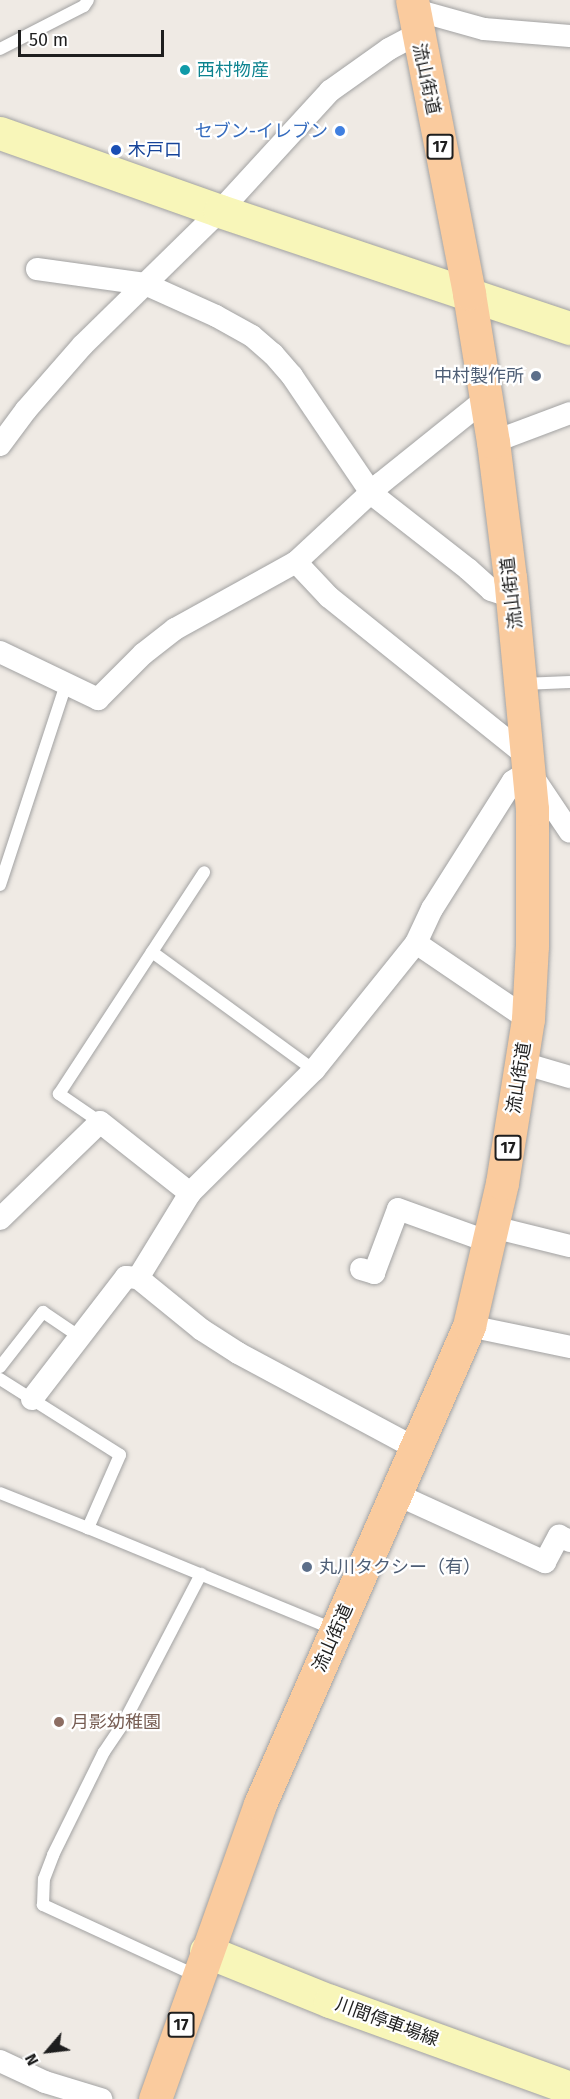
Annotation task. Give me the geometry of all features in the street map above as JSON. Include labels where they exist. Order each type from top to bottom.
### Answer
[{"type":"main road","name":"流山街道","points":[[155,2099],[260,1804],[398,1495],[469,1326],[491,1235],[528,1019],[533,848],[522,684],[493,442],[469,293],[413,14]]},
{"type":"street","points":[[0,446],[26,410],[83,345],[220,211],[330,91],[389,49],[413,14],[484,29],[570,36]]},
{"type":"street","points":[[0,133],[220,211],[570,328]]},
{"type":"street","points":[[37,269],[145,284],[216,316],[252,336],[273,354],[292,376],[372,494],[468,569],[491,591],[512,597]]},
{"type":"street","points":[[0,652],[98,699],[143,654],[176,629],[296,562],[372,494],[380,484],[486,398]]},
{"type":"street","points":[[493,442],[570,413]]},
{"type":"street","points":[[296,562],[329,597],[529,764],[570,831]]},
{"type":"street","points":[[138,1278],[190,1194],[314,1070],[416,943],[432,909],[494,808],[513,781],[529,764]]},
{"type":"street","points":[[416,943],[528,1019]]},
{"type":"street","points":[[522,1063],[570,1077]]},
{"type":"street","points":[[0,1219],[100,1122],[190,1194]]},
{"type":"street","points":[[361,1269],[374,1273],[398,1209],[491,1235],[570,1246]]},
{"type":"street","points":[[32,1399],[126,1277],[138,1278],[202,1330],[238,1353],[417,1449]]},
{"type":"street","points":[[469,1326],[570,1347]]},
{"type":"street","points":[[398,1495],[545,1562],[559,1536],[570,1541]]},
{"type":"street","name":"川間停車場線","points":[[202,1964],[330,2001],[570,2088]]},
{"type":"street","points":[[0,2061],[45,2082],[101,2099]]},
{"type":"lane","points":[[0,49],[84,6],[88,0]]},
{"type":"lane","points":[[522,684],[570,682]]},
{"type":"lane","points":[[0,885],[66,684]]},
{"type":"lane","points":[[100,1122],[59,1094],[204,872]]},
{"type":"lane","points":[[152,952],[314,1070]]},
{"type":"lane","points":[[0,1366],[43,1312],[80,1337]]},
{"type":"lane","points":[[0,1379],[120,1455],[88,1528]]},
{"type":"lane","points":[[0,1493],[336,1631]]},
{"type":"lane","points":[[201,1575],[124,1722],[104,1752],[53,1855],[44,1879],[43,1905],[202,1964]]},
{"type":"place","name":"西村物産","points":[[185,70]]},
{"type":"place","name":"セブン-イレブン","points":[[340,131]]},
{"type":"place","name":"木戸口","points":[[116,150]]},
{"type":"place","name":"中村製作所","points":[[536,376]]},
{"type":"place","name":"丸川タクシー（有）","points":[[307,1567]]},
{"type":"place","name":"月影幼稚園","points":[[59,1722]]}]
